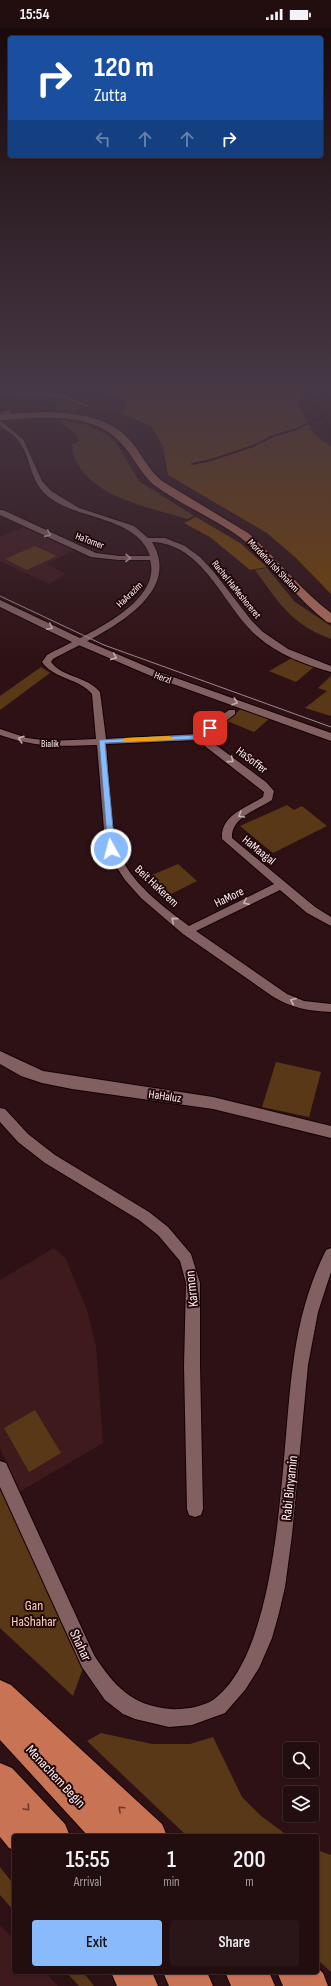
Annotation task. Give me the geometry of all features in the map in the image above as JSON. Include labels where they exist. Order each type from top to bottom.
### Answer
[{"type":"highway","points":[[0,1696],[148,1834]]},
{"type":"highway","name":"Menachem Begin","points":[[0,1716],[109,1834]]},
{"type":"highway","points":[[0,1780],[51,1834]]},
{"type":"highway","points":[[0,1810],[19,1834]]},
{"type":"highway","points":[[131,1974],[140,1986]]},
{"type":"highway","points":[[184,1974],[195,1986]]},
{"type":"highway","points":[[244,1974],[256,1986]]},
{"type":"highway","points":[[297,1974],[310,1986]]},
{"type":"main road","name":"Mordehai Ish Shalom","points":[[153,479],[244,535],[256,544],[305,598],[331,619]]},
{"type":"main road","name":"Mordehai Ish Shalom","points":[[165,479],[259,536],[282,557],[315,594],[331,608]]},
{"type":"street","name":"HaArazim","points":[[37,479],[39,484],[49,494],[78,509],[132,528],[146,540],[154,558],[156,572],[154,581],[146,595],[126,614],[78,641]]},
{"type":"street","name":"HaTomer","points":[[0,512],[94,554],[119,558],[154,558]]},
{"type":"street","name":"Rachel HaMeshoreret","points":[[146,540],[166,540],[190,554],[209,572],[250,624],[259,633],[299,657],[331,669]]},
{"type":"street","name":"Herzl","points":[[0,603],[78,641],[155,674],[331,737]]},
{"type":"street","name":"Beit HaKerem","points":[[78,641],[50,657],[46,662],[48,666],[87,685],[95,691],[98,699],[110,842],[113,855],[122,871],[142,892],[187,931],[290,1001],[312,1007],[331,1008]]},
{"type":"street","points":[[199,737],[232,712]]},
{"type":"street","name":"Bialik","points":[[0,732],[26,741],[40,743],[199,737]]},
{"type":"street","name":"HaSoffer","points":[[199,737],[262,784],[269,791]]},
{"type":"street","name":"HaMaagal","points":[[269,791],[268,798],[229,823],[225,832],[227,839],[231,844],[311,910],[331,922]]},
{"type":"street","name":"HaMore","points":[[187,931],[281,885]]},
{"type":"street","name":"HaHaluz","points":[[0,1057],[27,1072],[42,1077],[72,1083],[213,1104],[331,1132]]},
{"type":"street","name":"Karmon","points":[[0,1113],[23,1138],[50,1160],[144,1216],[163,1230],[186,1258],[193,1284],[192,1366],[195,1509]]},
{"type":"street","name":"Rabi Binyamin","points":[[215,1709],[225,1701],[245,1674],[256,1656],[268,1624],[283,1541],[303,1349],[311,1306],[331,1254]]},
{"type":"street","name":"Shahar","points":[[0,1469],[88,1661],[106,1690],[124,1705],[149,1715],[174,1719],[190,1717],[215,1709]]},
{"type":"shaded area","points":[[175,479],[331,479],[331,594],[295,557],[267,533]]},
{"type":"shaded area","points":[[196,517],[240,543],[267,567],[250,570],[210,537],[184,523]]},
{"type":"shaded area","points":[[23,527],[75,550],[46,564],[66,574],[49,584],[0,561],[0,537]]},
{"type":"shaded area","points":[[54,1248],[66,1259],[87,1310],[96,1346],[103,1443],[19,1492],[0,1448],[0,1280]]},
{"type":"shaded area","points":[[0,1925],[12,1938],[12,1974],[47,1974],[58,1986],[0,1986]]},
{"type":"green space","points":[[90,479],[138,479],[194,516],[187,519],[124,500],[95,484]]},
{"type":"green space","points":[[35,546],[57,556],[27,570],[5,559]]},
{"type":"green space","points":[[267,568],[295,602],[331,626],[331,639],[305,626],[287,611],[255,570]]},
{"type":"green space","points":[[292,658],[314,667],[296,682],[269,671]]},
{"type":"green space","points":[[41,667],[50,673],[0,710],[0,696]]},
{"type":"green space","points":[[331,676],[331,716],[305,708],[327,691],[318,688]]},
{"type":"green space","points":[[242,708],[269,719],[254,732],[227,721]]},
{"type":"green space","points":[[287,805],[294,810],[302,806],[327,826],[273,853],[240,826]]},
{"type":"green space","points":[[178,864],[197,881],[165,897],[145,878]]},
{"type":"green space","points":[[276,1062],[321,1072],[309,1117],[262,1107]]},
{"type":"green space","points":[[35,1410],[61,1453],[29,1472],[4,1428]]},
{"type":"green space","name":"Gan HaShahar","points":[[0,1480],[91,1646],[73,1696],[0,1628]]},
{"type":"green space","points":[[101,1733],[152,1744],[190,1744],[213,1737],[242,1797],[260,1815],[285,1834],[185,1834],[87,1741]]},
{"type":"green space","points":[[319,1851],[331,1855],[331,1972],[319,1961]]},
{"type":"green space","points":[[0,1867],[12,1882],[12,1909],[0,1895]]},
{"type":"green space","points":[[68,1974],[85,1974],[94,1986],[79,1986]]},
{"type":"tram line","points":[[0,596],[104,645],[331,727]]},
{"type":"slow traffic","points":[[125,740],[169,738]]},
{"type":"route","points":[[111,849],[102,741],[199,737],[210,728]]}]
